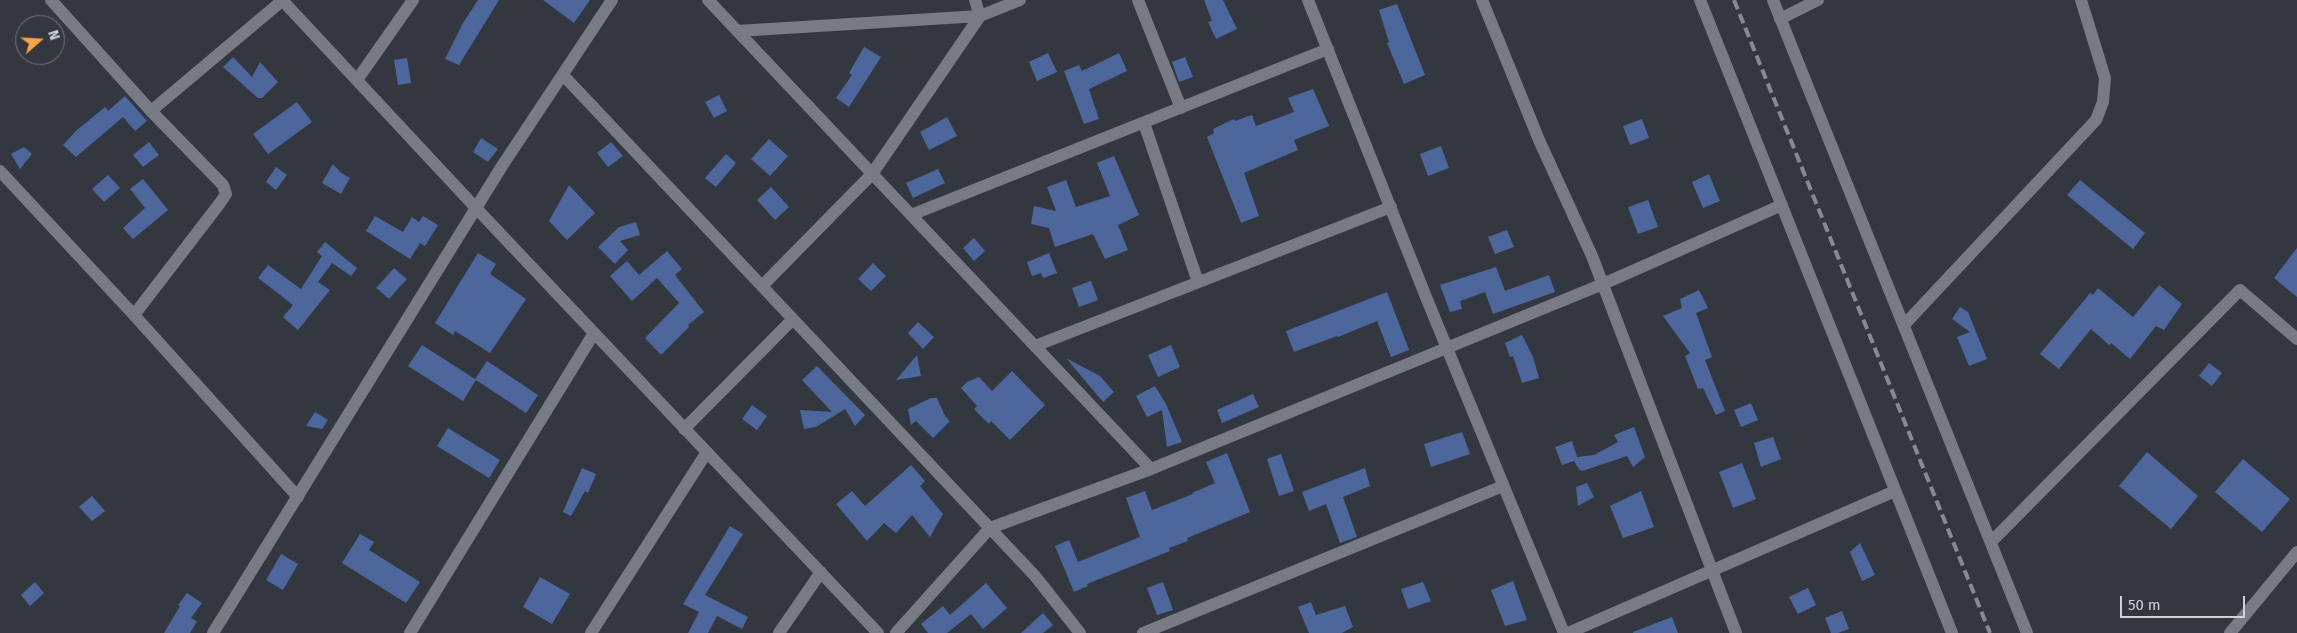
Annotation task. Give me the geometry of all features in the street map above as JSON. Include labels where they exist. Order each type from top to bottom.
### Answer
[{"type":"street","points":[[51,0],[151,111],[223,185],[226,194],[134,316]]},
{"type":"street","points":[[151,111],[283,0],[476,208],[878,633]]},
{"type":"street","points":[[357,80],[412,0]]},
{"type":"street","points":[[213,633],[476,208],[612,0]]},
{"type":"street","points":[[708,0],[1151,469]]},
{"type":"street","points":[[975,0],[980,16]]},
{"type":"street","points":[[738,32],[980,16],[1020,0]]},
{"type":"street","points":[[1138,0],[1181,108]]},
{"type":"street","points":[[1308,0],[1390,207],[1564,633]]},
{"type":"street","points":[[1482,0],[1539,140],[1603,284],[1736,633]]},
{"type":"street","points":[[1700,0],[1952,633]]},
{"type":"street","points":[[1772,0],[2027,633]]},
{"type":"street","points":[[1780,19],[1818,0]]},
{"type":"street","points":[[1904,325],[2096,120],[2103,102],[2105,78],[2081,0]]},
{"type":"street","points":[[762,286],[872,174],[980,16]]},
{"type":"street","points":[[911,215],[1328,50]]},
{"type":"street","points":[[563,75],[1035,576],[1080,633]]},
{"type":"street","points":[[1144,123],[1198,282]]},
{"type":"street","points":[[0,171],[298,497]]},
{"type":"street","points":[[896,633],[990,528],[1151,469],[1603,284],[1782,205]]},
{"type":"street","points":[[1034,346],[1390,207]]},
{"type":"street","points":[[1991,542],[2240,290],[2297,339]]},
{"type":"street","points":[[684,428],[793,319]]},
{"type":"street","points":[[410,633],[594,333]]},
{"type":"street","points":[[591,633],[707,452]]},
{"type":"street","points":[[1143,633],[1503,486]]},
{"type":"street","points":[[1568,633],[1895,491]]},
{"type":"street","points":[[2230,633],[2297,552]]},
{"type":"street","points":[[780,633],[820,572]]},
{"type":"building","points":[[478,0],[499,0],[459,65],[445,59],[463,23]]},
{"type":"building","points":[[543,0],[590,0],[574,23]]},
{"type":"building","points":[[1204,0],[1223,0],[1237,29],[1216,39],[1208,22],[1212,21]]},
{"type":"building","points":[[1397,4],[1425,75],[1404,84],[1387,43],[1389,42],[1379,10]]},
{"type":"building","points":[[864,47],[881,57],[849,107],[836,98],[852,75],[849,73]]},
{"type":"building","points":[[1048,53],[1057,72],[1037,81],[1029,62]]},
{"type":"building","points":[[1119,53],[1127,71],[1089,89],[1099,119],[1084,124],[1064,71],[1079,65],[1082,71]]},
{"type":"building","points":[[233,57],[252,77],[260,62],[278,82],[262,98],[258,98],[223,67]]},
{"type":"building","points":[[1185,57],[1193,77],[1179,82],[1172,62]]},
{"type":"building","points":[[407,58],[411,83],[398,85],[394,60]]},
{"type":"building","points":[[1313,89],[1329,126],[1294,140],[1298,150],[1244,173],[1259,216],[1241,223],[1207,137],[1214,133],[1213,129],[1234,119],[1235,121],[1252,115],[1256,126],[1294,112],[1288,98]]},
{"type":"building","points":[[719,95],[727,111],[714,118],[705,102]]},
{"type":"building","points":[[125,96],[147,121],[135,131],[123,117],[76,157],[63,145],[77,130],[105,107],[108,111]]},
{"type":"building","points":[[297,102],[312,122],[268,154],[253,134]]},
{"type":"building","points":[[947,117],[957,136],[929,150],[920,132]]},
{"type":"building","points":[[1642,119],[1649,138],[1630,145],[1623,126]]},
{"type":"building","points":[[481,138],[498,149],[488,162],[473,152]]},
{"type":"building","points":[[769,139],[788,156],[770,176],[751,159]]},
{"type":"building","points":[[149,142],[159,155],[143,167],[133,155]]},
{"type":"building","points":[[611,142],[623,156],[608,167],[597,153]]},
{"type":"building","points":[[1441,146],[1449,168],[1428,176],[1420,154]]},
{"type":"building","points":[[24,147],[32,154],[20,169],[11,154]]},
{"type":"building","points":[[726,154],[736,163],[716,187],[705,178]]},
{"type":"building","points":[[1114,156],[1139,215],[1118,225],[1128,250],[1105,259],[1093,234],[1055,247],[1049,228],[1031,224],[1034,206],[1056,211],[1047,187],[1066,180],[1076,207],[1110,196],[1097,163]]},
{"type":"building","points":[[333,164],[341,173],[350,178],[341,194],[322,183]]},
{"type":"building","points":[[276,167],[287,175],[276,190],[266,182]]},
{"type":"building","points":[[938,169],[945,183],[913,198],[906,183]]},
{"type":"building","points":[[1709,174],[1720,201],[1703,208],[1692,182]]},
{"type":"building","points":[[108,175],[120,188],[104,202],[92,189]]},
{"type":"building","points":[[143,179],[168,210],[133,239],[123,228],[145,208],[130,189]]},
{"type":"building","points":[[2080,180],[2145,233],[2133,249],[2067,195]]},
{"type":"building","points":[[569,185],[595,213],[567,240],[549,221]]},
{"type":"building","points":[[771,187],[789,207],[775,220],[757,200]]},
{"type":"building","points":[[1648,200],[1658,227],[1638,234],[1628,207]]},
{"type":"building","points":[[375,216],[403,232],[412,217],[419,222],[423,216],[438,225],[425,246],[420,243],[410,259],[366,231]]},
{"type":"building","points":[[636,222],[640,235],[620,241],[628,250],[615,264],[598,247],[619,227]]},
{"type":"building","points":[[1507,230],[1514,247],[1495,254],[1488,237]]},
{"type":"building","points":[[974,238],[985,251],[974,261],[963,248]]},
{"type":"building","points":[[325,242],[357,268],[351,276],[332,263],[318,282],[330,290],[298,330],[283,317],[293,305],[258,278],[268,265],[301,289],[322,256],[317,252]]},
{"type":"building","points":[[2297,248],[2297,297],[2274,278]]},
{"type":"building","points":[[667,251],[682,269],[675,275],[704,312],[688,325],[689,327],[661,355],[645,338],[679,303],[657,278],[632,301],[610,276],[627,261],[639,275]]},
{"type":"building","points":[[478,253],[496,264],[490,274],[526,299],[490,353],[455,331],[453,335],[435,323]]},
{"type":"building","points":[[1049,253],[1057,273],[1043,278],[1041,273],[1032,276],[1027,262]]},
{"type":"building","points":[[873,263],[886,276],[871,291],[858,279]]},
{"type":"building","points":[[1496,267],[1505,291],[1549,275],[1555,292],[1493,314],[1485,292],[1460,301],[1462,309],[1450,312],[1440,285]]},
{"type":"building","points":[[394,268],[407,279],[389,299],[376,288]]},
{"type":"building","points":[[1091,281],[1098,300],[1079,307],[1072,288]]},
{"type":"building","points":[[2159,285],[2182,304],[2164,330],[2156,326],[2130,359],[2111,343],[2109,345],[2091,329],[2059,369],[2040,354],[2090,293],[2093,295],[2098,288],[2133,317]]},
{"type":"building","points":[[1699,290],[1708,308],[1696,313],[1712,357],[1705,360],[1725,411],[1716,415],[1703,388],[1698,389],[1685,356],[1690,353],[1663,316],[1682,308],[1680,299]]},
{"type":"building","points":[[1387,292],[1409,350],[1391,357],[1377,321],[1294,352],[1286,331]]},
{"type":"building","points":[[1960,307],[1968,312],[1987,359],[1969,366],[1957,337],[1970,332],[1952,319]]},
{"type":"building","points":[[918,322],[934,337],[923,349],[908,333]]},
{"type":"building","points":[[1522,335],[1533,357],[1539,378],[1522,383],[1513,356],[1510,357],[1505,343]]},
{"type":"building","points":[[422,345],[475,379],[487,361],[538,395],[526,413],[476,380],[463,401],[408,366]]},
{"type":"building","points":[[1171,345],[1180,367],[1158,377],[1148,355]]},
{"type":"building","points":[[917,355],[921,376],[896,380]]},
{"type":"building","points":[[1066,358],[1100,376],[1114,392],[1103,402]]},
{"type":"building","points":[[2209,363],[2222,373],[2212,386],[2199,376]]},
{"type":"building","points":[[817,366],[865,415],[855,426],[845,409],[816,427],[804,429],[800,410],[832,412],[802,380]]},
{"type":"building","points":[[1012,371],[1045,405],[1010,440],[991,421],[989,424],[974,409],[977,406],[961,388],[967,382],[979,377],[992,391]]},
{"type":"building","points":[[1155,386],[1166,404],[1182,442],[1167,447],[1162,410],[1147,417],[1136,396]]},
{"type":"building","points":[[1253,394],[1259,407],[1222,423],[1217,410]]},
{"type":"building","points":[[931,398],[937,398],[945,416],[950,421],[933,438],[916,421],[911,425],[908,409]]},
{"type":"building","points":[[1751,403],[1758,420],[1741,427],[1734,410]]},
{"type":"building","points":[[752,405],[767,416],[757,430],[742,419]]},
{"type":"building","points":[[315,412],[328,420],[322,429],[306,426]]},
{"type":"building","points":[[1634,427],[1645,457],[1633,467],[1627,456],[1582,471],[1574,461],[1562,465],[1555,447],[1572,441],[1577,457],[1594,455],[1618,442],[1614,435]]},
{"type":"building","points":[[448,428],[500,460],[489,478],[437,446]]},
{"type":"building","points":[[1462,432],[1470,454],[1431,467],[1424,444]]},
{"type":"building","points":[[1773,437],[1781,459],[1761,467],[1754,443]]},
{"type":"building","points":[[2147,452],[2198,496],[2171,529],[2119,486]]},
{"type":"building","points":[[1227,453],[1250,512],[1187,538],[1188,541],[1169,548],[1170,551],[1087,584],[1088,586],[1074,592],[1055,546],[1069,540],[1078,562],[1140,537],[1126,498],[1145,491],[1152,510],[1193,494],[1215,483],[1206,462]]},
{"type":"building","points":[[1281,454],[1294,491],[1279,496],[1267,459]]},
{"type":"building","points":[[2243,459],[2290,499],[2262,532],[2215,492]]},
{"type":"building","points":[[1742,463],[1756,499],[1733,508],[1719,472]]},
{"type":"building","points":[[911,465],[925,481],[920,486],[943,514],[930,537],[912,515],[896,533],[884,523],[867,541],[836,504],[852,491],[865,506]]},
{"type":"building","points":[[582,468],[596,474],[588,493],[585,491],[571,516],[563,512]]},
{"type":"building","points":[[1365,468],[1370,486],[1343,497],[1357,537],[1340,543],[1326,504],[1309,511],[1302,492]]},
{"type":"building","points":[[1587,483],[1594,497],[1578,506],[1576,487]]},
{"type":"building","points":[[1641,491],[1654,527],[1623,538],[1610,506]]},
{"type":"building","points":[[92,496],[105,511],[92,521],[79,507]]},
{"type":"building","points":[[730,526],[743,534],[705,595],[748,617],[742,629],[717,616],[708,633],[688,633],[699,612],[683,604]]},
{"type":"building","points":[[360,534],[374,542],[369,550],[420,582],[406,603],[342,563]]},
{"type":"building","points":[[1860,543],[1875,575],[1862,581],[1850,552]]},
{"type":"building","points":[[281,554],[298,564],[283,590],[266,580]]},
{"type":"building","points":[[540,577],[570,594],[552,624],[523,607]]},
{"type":"building","points":[[1513,581],[1527,620],[1505,626],[1491,590]]},
{"type":"building","points":[[35,582],[44,593],[30,606],[21,595]]},
{"type":"building","points":[[1163,582],[1173,610],[1157,615],[1147,588]]},
{"type":"building","points":[[1423,582],[1431,601],[1408,609],[1401,589]]},
{"type":"building","points":[[986,583],[1007,608],[983,629],[971,614],[947,633],[928,633],[921,624],[943,606],[950,615]]},
{"type":"building","points":[[1808,588],[1816,605],[1798,614],[1789,597]]},
{"type":"building","points":[[187,593],[202,603],[191,618],[197,621],[190,633],[164,633],[180,606],[178,605]]},
{"type":"building","points":[[1311,602],[1316,615],[1345,606],[1353,627],[1342,633],[1309,633],[1298,607]]},
{"type":"building","points":[[1842,611],[1849,629],[1838,633],[1831,633],[1825,618]]},
{"type":"building","points":[[1043,613],[1053,625],[1043,633],[1021,633]]},
{"type":"building","points":[[1672,617],[1678,633],[1633,633],[1633,632]]},
{"type":"railway","points":[[1734,0],[1990,633]]}]
